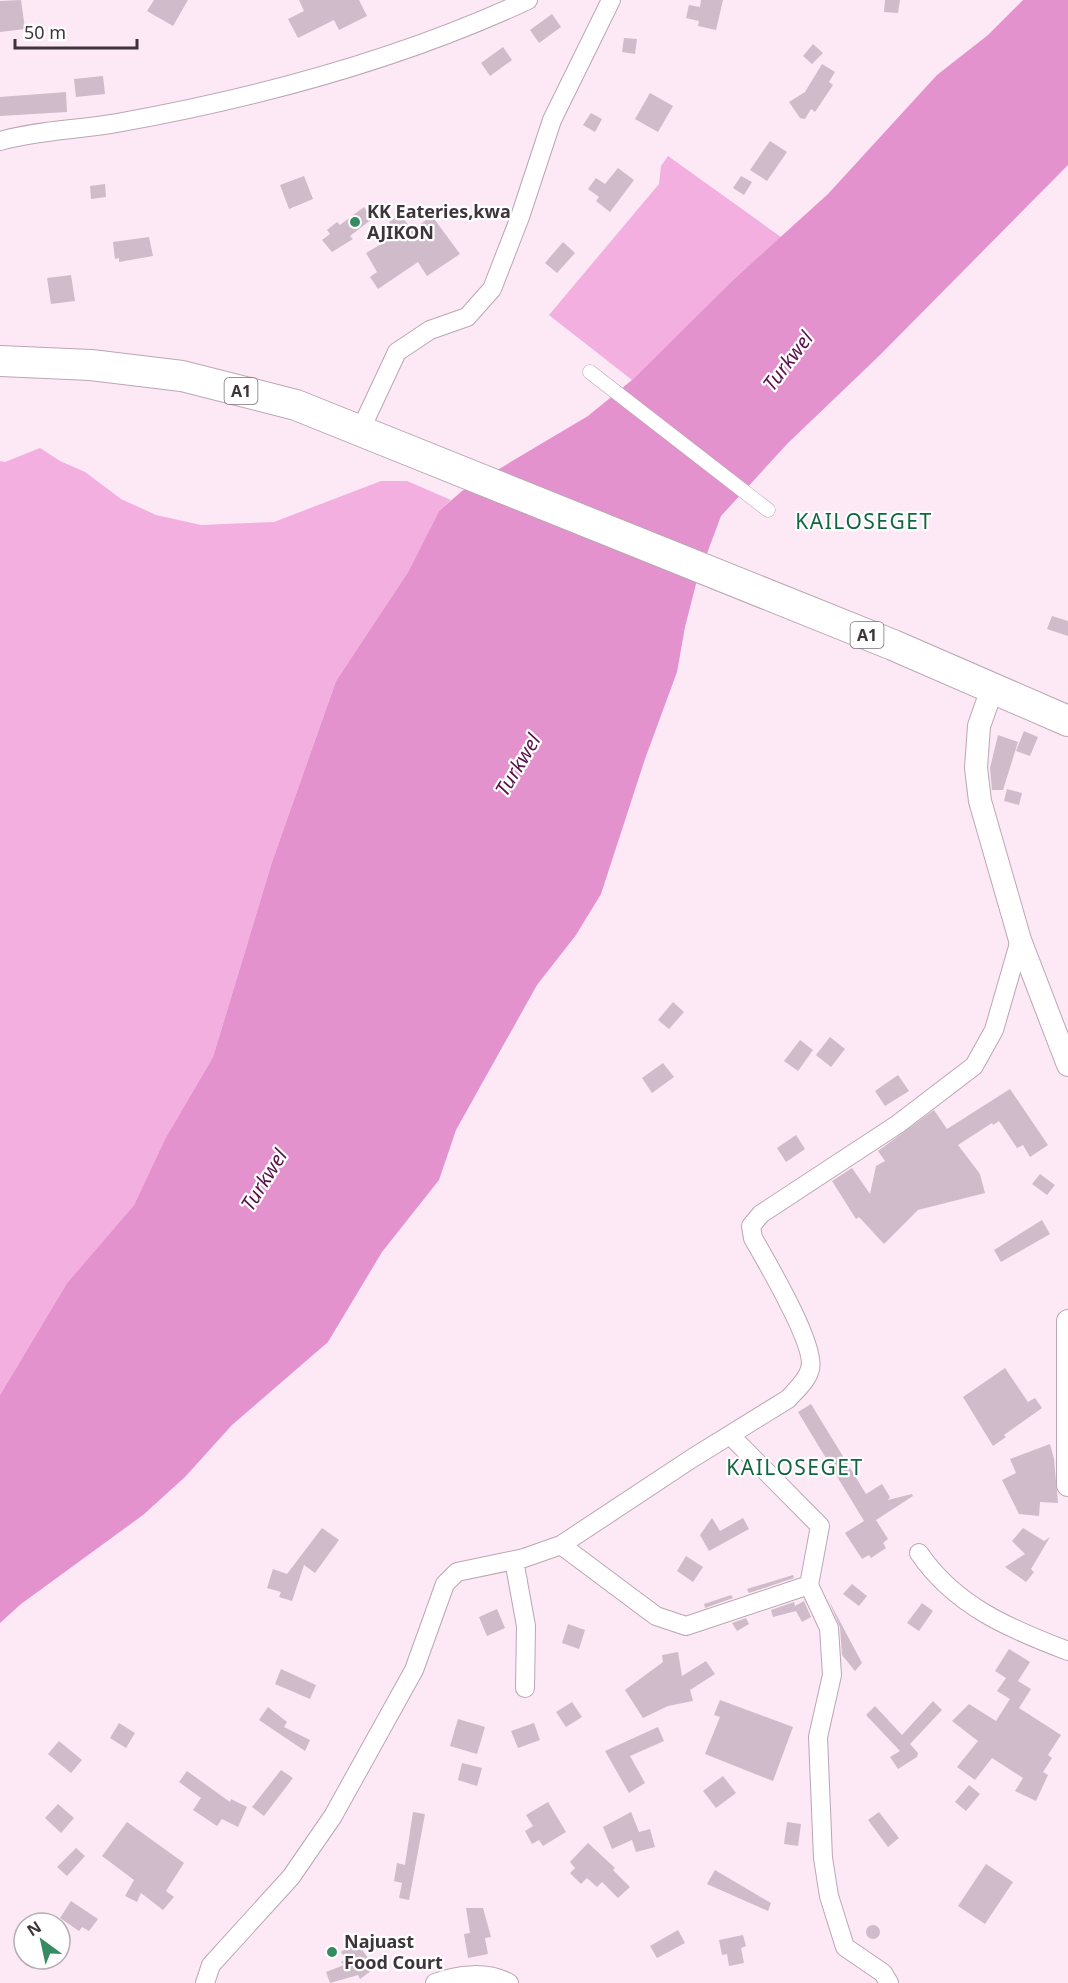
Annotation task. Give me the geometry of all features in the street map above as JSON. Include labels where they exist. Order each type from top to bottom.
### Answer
[{"type":"highway","name":"A1","points":[[0,361],[91,365],[182,376],[296,405],[893,645],[1068,721]]},
{"type":"street","points":[[0,141],[30,133],[116,123],[361,65],[454,32],[528,0]]},
{"type":"street","points":[[360,431],[398,352],[430,330],[467,317],[492,289],[520,217],[552,120],[613,2]]},
{"type":"street","points":[[590,372],[768,510]]},
{"type":"street","points":[[992,689],[979,726],[976,768],[980,801],[1020,940],[1068,1065]]},
{"type":"street","points":[[205,1983],[212,1965],[291,1877],[333,1816],[414,1670],[445,1584],[457,1572],[514,1560],[561,1545],[788,1399],[811,1368],[811,1353],[790,1306],[753,1238],[751,1226],[760,1214],[898,1124],[974,1066],[994,1030],[1020,940]]},
{"type":"street","points":[[1068,1321],[1068,1485]]},
{"type":"street","points":[[730,1435],[820,1526],[809,1585],[830,1628],[832,1676],[818,1737],[823,1858],[829,1896],[845,1947],[883,1973],[889,1983]]},
{"type":"street","points":[[561,1545],[656,1616],[686,1626],[809,1585]]},
{"type":"street","points":[[919,1553],[935,1577],[958,1596],[1011,1630],[1068,1651]]},
{"type":"street","points":[[514,1560],[525,1626],[525,1688]]},
{"type":"street","points":[[435,1983],[447,1978],[482,1975],[509,1983]]},
{"type":"shaded area","points":[[668,156],[781,237],[733,280],[632,380],[549,315],[659,184],[661,166]]},
{"type":"shaded area","points":[[40,448],[60,461],[85,472],[121,499],[156,515],[201,525],[274,522],[381,481],[407,481],[451,500],[439,511],[408,572],[336,681],[272,862],[213,1057],[165,1139],[134,1205],[67,1283],[0,1395],[0,461],[5,462]]},
{"type":"water","name":"Turkwel","points":[[1023,0],[1068,0],[1068,165],[879,356],[788,443],[721,516],[697,580],[677,672],[645,759],[601,894],[576,935],[537,985],[456,1130],[439,1180],[382,1252],[328,1342],[232,1425],[185,1477],[143,1515],[21,1604],[0,1623],[0,1395],[67,1283],[134,1205],[165,1139],[213,1057],[272,862],[336,681],[408,572],[439,511],[462,491],[588,416],[632,380],[733,280],[828,194],[937,75],[988,35]]},
{"type":"building","points":[[21,0],[25,29],[0,32],[0,1]]},
{"type":"building","points":[[154,0],[188,0],[173,26],[147,11]]},
{"type":"building","points":[[299,0],[359,0],[367,16],[339,30],[334,20],[298,38],[288,19],[304,11]]},
{"type":"building","points":[[701,0],[723,0],[716,30],[698,26],[699,21],[686,18],[689,5],[700,7]]},
{"type":"building","points":[[885,0],[900,0],[898,13],[884,12]]},
{"type":"building","points":[[552,14],[561,27],[539,43],[530,30]]},
{"type":"building","points":[[624,38],[637,39],[635,54],[622,52]]},
{"type":"building","points":[[813,44],[823,53],[812,64],[803,56]]},
{"type":"building","points":[[503,47],[512,60],[490,76],[481,63]]},
{"type":"building","points":[[822,64],[835,72],[829,82],[833,85],[815,112],[811,109],[805,119],[800,118],[789,102],[805,92]]},
{"type":"building","points":[[103,76],[105,94],[76,97],[74,79]]},
{"type":"building","points":[[66,92],[67,112],[0,116],[0,97]]},
{"type":"building","points":[[650,93],[673,106],[658,132],[635,119]]},
{"type":"building","points":[[591,113],[602,119],[595,132],[583,125]]},
{"type":"building","points":[[770,141],[787,152],[767,181],[750,170]]},
{"type":"building","points":[[618,168],[634,180],[610,212],[596,201],[599,197],[588,189],[596,178],[605,184]]},
{"type":"building","points":[[304,176],[313,199],[289,209],[280,185]]},
{"type":"building","points":[[741,176],[752,182],[744,195],[733,188]]},
{"type":"building","points":[[105,184],[106,197],[91,199],[90,186]]},
{"type":"building","points":[[364,207],[372,219],[350,236],[353,239],[332,252],[322,240],[330,234],[327,230],[337,222],[340,225]]},
{"type":"building","points":[[400,214],[412,230],[432,216],[460,254],[427,276],[418,262],[378,289],[370,277],[377,272],[366,253],[398,234],[389,222]]},
{"type":"building","points":[[149,237],[153,256],[119,262],[119,258],[115,259],[113,242]]},
{"type":"building","points":[[563,242],[575,253],[557,273],[545,263]]},
{"type":"building","points":[[71,275],[75,301],[51,304],[47,278]]},
{"type":"building","points":[[1052,616],[1068,621],[1068,636],[1047,629]]},
{"type":"building","points":[[1024,731],[1038,737],[1030,756],[1016,751]]},
{"type":"building","points":[[998,735],[1018,742],[1003,790],[992,790],[990,768]]},
{"type":"building","points":[[1007,789],[1022,793],[1019,805],[1004,801]]},
{"type":"building","points":[[673,1002],[684,1012],[669,1029],[658,1020]]},
{"type":"building","points":[[830,1037],[845,1049],[831,1067],[816,1055]]},
{"type":"building","points":[[800,1040],[813,1050],[798,1071],[784,1061]]},
{"type":"building","points":[[663,1063],[674,1077],[652,1093],[642,1078]]},
{"type":"building","points":[[898,1075],[909,1091],[885,1106],[875,1091]]},
{"type":"building","points":[[1010,1089],[1048,1145],[1030,1157],[1023,1145],[1017,1148],[999,1121],[993,1125],[992,1123],[958,1145],[980,1174],[985,1193],[918,1210],[884,1244],[859,1217],[856,1219],[832,1181],[852,1168],[870,1194],[876,1166],[885,1161],[878,1151],[934,1110],[947,1129]]},
{"type":"building","points":[[796,1135],[805,1149],[786,1162],[777,1148]]},
{"type":"building","points":[[1040,1174],[1055,1185],[1047,1195],[1032,1184]]},
{"type":"building","points":[[1042,1220],[1050,1234],[1001,1262],[994,1250]]},
{"type":"building","points":[[1005,1368],[1028,1402],[1035,1398],[1042,1408],[1004,1435],[1006,1437],[993,1446],[963,1397]]},
{"type":"building","points":[[811,1404],[866,1494],[882,1484],[890,1497],[888,1500],[912,1494],[913,1496],[876,1520],[888,1539],[883,1543],[886,1548],[871,1558],[869,1555],[862,1559],[845,1533],[864,1521],[798,1412]]},
{"type":"building","points":[[1050,1444],[1054,1459],[1058,1503],[1040,1502],[1039,1516],[1019,1514],[1002,1480],[1016,1473],[1010,1459]]},
{"type":"building","points":[[712,1518],[720,1531],[743,1518],[749,1529],[709,1551],[700,1535]]},
{"type":"building","points":[[322,1528],[339,1540],[315,1573],[304,1565],[292,1601],[279,1597],[281,1592],[267,1588],[273,1569],[287,1574]]},
{"type":"building","points":[[1023,1528],[1044,1541],[1050,1537],[1031,1569],[1034,1572],[1026,1582],[1005,1567],[1025,1554],[1012,1541]]},
{"type":"building","points":[[686,1556],[703,1567],[693,1582],[677,1571]]},
{"type":"building","points":[[793,1575],[794,1578],[749,1593],[747,1589]]},
{"type":"building","points":[[852,1584],[867,1596],[859,1606],[843,1594]]},
{"type":"building","points":[[731,1595],[733,1598],[705,1608],[704,1604]]},
{"type":"building","points":[[828,1599],[862,1663],[855,1671],[842,1655],[840,1627]]},
{"type":"building","points":[[804,1601],[811,1617],[802,1622],[796,1611],[773,1617],[771,1610],[794,1602],[795,1606]]},
{"type":"building","points":[[922,1603],[933,1611],[919,1631],[907,1623]]},
{"type":"building","points":[[497,1609],[505,1628],[487,1636],[479,1617]]},
{"type":"building","points":[[746,1618],[749,1624],[737,1631],[732,1623]]},
{"type":"building","points":[[568,1624],[585,1630],[579,1649],[562,1643]]},
{"type":"building","points":[[1009,1649],[1030,1662],[1018,1681],[1031,1689],[1019,1708],[1061,1735],[1048,1755],[1052,1758],[1043,1772],[1048,1775],[1036,1801],[1015,1791],[1023,1778],[992,1758],[975,1780],[957,1767],[978,1741],[952,1721],[969,1704],[996,1721],[1010,1699],[997,1691],[1006,1678],[995,1671]]},
{"type":"building","points":[[678,1652],[682,1676],[706,1661],[715,1674],[690,1690],[693,1701],[668,1706],[643,1718],[625,1690],[663,1662],[662,1655]]},
{"type":"building","points":[[281,1669],[316,1685],[310,1699],[275,1684]]},
{"type":"building","points":[[720,1700],[793,1727],[773,1781],[705,1754],[720,1717],[714,1715]]},
{"type":"building","points":[[933,1701],[942,1710],[910,1744],[918,1753],[917,1757],[898,1769],[890,1757],[900,1751],[866,1715],[875,1706],[902,1735]]},
{"type":"building","points":[[572,1702],[582,1717],[566,1727],[556,1712]]},
{"type":"building","points":[[268,1707],[287,1722],[284,1727],[310,1740],[305,1751],[259,1720]]},
{"type":"building","points":[[458,1719],[485,1727],[477,1754],[450,1746]]},
{"type":"building","points":[[119,1723],[135,1733],[126,1748],[110,1738]]},
{"type":"building","points":[[534,1723],[540,1740],[518,1748],[511,1731]]},
{"type":"building","points":[[658,1727],[664,1741],[630,1756],[645,1783],[629,1793],[605,1751]]},
{"type":"building","points":[[59,1741],[82,1760],[71,1773],[48,1754]]},
{"type":"building","points":[[462,1763],[482,1768],[477,1786],[458,1780]]},
{"type":"building","points":[[281,1770],[293,1778],[264,1816],[252,1807]]},
{"type":"building","points":[[187,1771],[230,1802],[231,1799],[247,1807],[238,1827],[222,1819],[217,1826],[193,1810],[201,1798],[179,1782]]},
{"type":"building","points":[[723,1776],[736,1793],[716,1808],[703,1791]]},
{"type":"building","points":[[969,1785],[980,1794],[966,1811],[955,1802]]},
{"type":"building","points":[[548,1802],[566,1832],[543,1846],[539,1840],[532,1844],[525,1831],[533,1826],[526,1815]]},
{"type":"building","points":[[58,1804],[74,1818],[61,1833],[45,1818]]},
{"type":"building","points":[[413,1812],[425,1814],[409,1900],[399,1898],[402,1883],[394,1881],[397,1863],[405,1865]]},
{"type":"building","points":[[631,1812],[639,1832],[650,1829],[655,1847],[636,1852],[632,1840],[612,1849],[603,1827]]},
{"type":"building","points":[[879,1812],[899,1838],[888,1847],[868,1820]]},
{"type":"building","points":[[127,1822],[184,1863],[166,1891],[174,1897],[163,1910],[141,1893],[137,1902],[125,1896],[134,1880],[102,1856]]},
{"type":"building","points":[[787,1822],[801,1824],[798,1846],[784,1844]]},
{"type":"building","points":[[588,1843],[615,1868],[613,1870],[630,1887],[618,1898],[602,1882],[597,1887],[587,1878],[581,1884],[570,1873],[575,1868],[570,1862]]},
{"type":"building","points":[[76,1848],[85,1856],[67,1876],[57,1867]]},
{"type":"building","points":[[986,1864],[1013,1882],[985,1924],[958,1906]]},
{"type":"building","points":[[715,1870],[771,1903],[768,1911],[707,1884]]},
{"type":"building","points":[[71,1901],[98,1919],[89,1931],[82,1927],[79,1931],[72,1926],[72,1911],[65,1911]]},
{"type":"building","points":[[466,1908],[483,1908],[491,1937],[485,1938],[488,1954],[468,1958],[464,1934],[470,1933]]},
{"type":"building","points":[[873,1925],[878,1927],[880,1932],[878,1937],[873,1939],[868,1937],[866,1932],[868,1927]]},
{"type":"building","points":[[678,1930],[685,1943],[657,1958],[650,1946]]},
{"type":"building","points":[[743,1935],[746,1946],[741,1948],[744,1963],[729,1966],[727,1954],[722,1955],[719,1940]]},
{"type":"building","points":[[356,1941],[375,1968],[360,1979],[358,1975],[330,1983],[326,1972],[344,1965],[341,1962],[346,1959],[341,1952]]},
{"type":"place","name":"KK Eateries,kwa AJIKON","points":[[355,222]]},
{"type":"place","name":"Najuast Food Court","points":[[332,1952]]},
{"type":"district","name":"KAILOSEGET","points":[[864,522]]},
{"type":"district","name":"KAILOSEGET","points":[[795,1468]]}]
